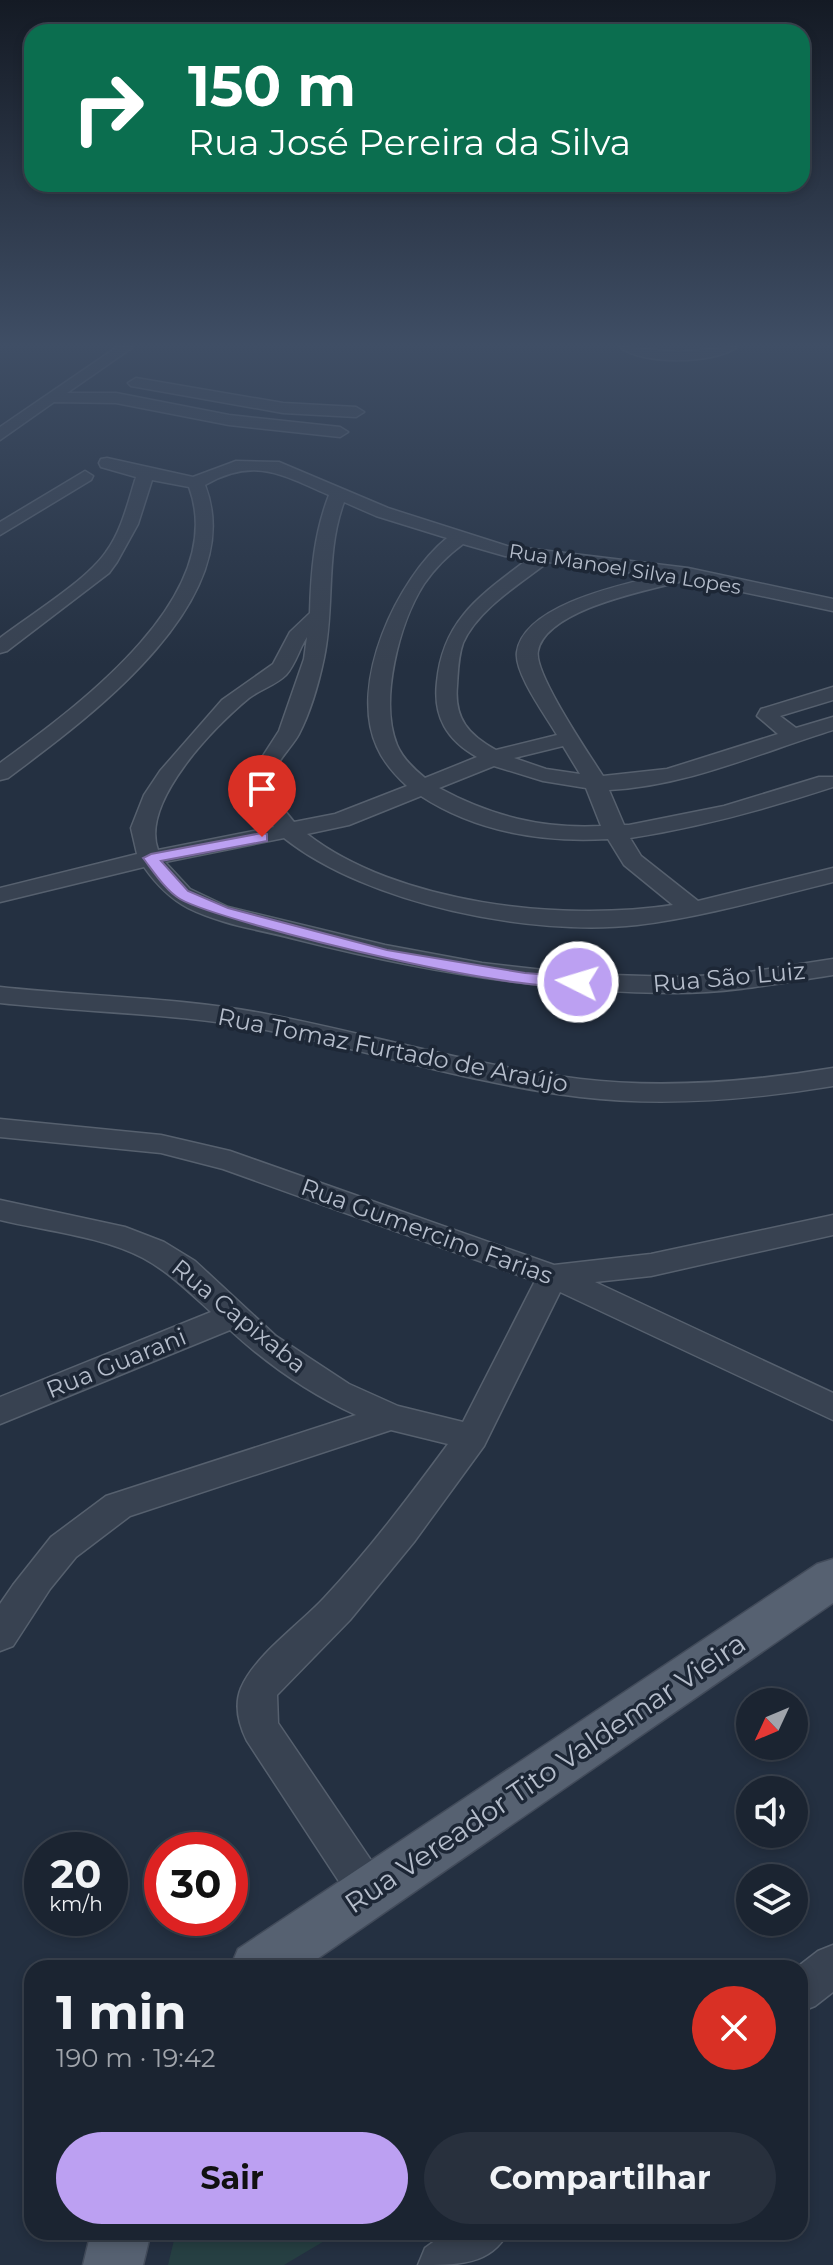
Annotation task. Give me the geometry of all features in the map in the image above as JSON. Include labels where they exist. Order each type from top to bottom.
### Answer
[{"type":"main road","name":"Rua Vereador Tito Valdemar Vieira","points":[[269,1960],[833,1578]]},
{"type":"main road","points":[[113,2265],[119,2240]]},
{"type":"street","name":"Rua Manoel Silva Lopes","points":[[196,483],[227,465],[251,462],[279,467],[382,512],[505,551],[688,574],[833,605]]},
{"type":"street","points":[[0,773],[105,692],[127,671],[183,594],[205,541],[203,502],[196,483],[145,474],[107,463]]},
{"type":"street","points":[[0,647],[115,556],[129,528],[145,474]]},
{"type":"street","points":[[0,530],[85,476]]},
{"type":"street","points":[[339,493],[328,521],[320,568],[320,615],[314,659],[298,713],[261,776],[263,797],[290,832],[317,853],[391,887],[498,912],[602,920],[693,909],[833,875]]},
{"type":"street","points":[[460,537],[430,561],[410,587],[395,620],[384,667],[378,714],[383,740],[395,762],[425,789],[459,810],[513,827],[542,832],[615,832],[697,821],[827,782]]},
{"type":"street","points":[[543,557],[506,586],[464,628],[453,644],[448,667],[447,712],[454,727],[474,746],[497,759],[534,773],[595,782],[656,777],[833,723]]},
{"type":"street","points":[[688,574],[583,604],[557,617],[529,642],[528,665],[595,782],[615,832],[640,868],[693,909]]},
{"type":"street","points":[[151,858],[142,827],[156,793],[170,772],[228,707],[243,693],[277,672],[285,663],[299,634],[320,615]]},
{"type":"street","points":[[792,735],[767,716],[768,713],[833,693]]},
{"type":"street","points":[[0,895],[151,858],[341,820],[527,746],[570,738]]},
{"type":"street","name":"Rua São Luiz","points":[[151,858],[183,895],[222,911],[386,955],[525,978],[604,984],[680,985],[833,967]]},
{"type":"street","name":"Rua Tomaz Furtado de Araújo","points":[[0,995],[217,1014],[271,1023],[479,1071],[626,1092],[705,1094],[833,1077]]},
{"type":"street","name":"Rua Gumercino Farias","points":[[0,1128],[161,1144],[230,1161],[553,1276],[833,1407]]},
{"type":"street","name":"Rua Capixaba","points":[[0,1210],[125,1238],[153,1250],[184,1269],[232,1316],[302,1370],[338,1393],[391,1417],[472,1437]]},
{"type":"street","points":[[369,1892],[260,1729],[258,1692],[271,1674],[337,1609],[374,1565],[472,1437],[553,1276],[651,1265],[833,1225]]},
{"type":"street","name":"Rua Guarani","points":[[0,1411],[232,1316]]},
{"type":"street","points":[[0,1635],[37,1576],[62,1547],[79,1530],[118,1506],[391,1417]]},
{"type":"street","points":[[808,1985],[833,1966]]},
{"type":"street","points":[[442,2265],[475,2240]]},
{"type":"green space","points":[[174,2240],[326,2240],[284,2265],[168,2265]]},
{"type":"route","points":[[262,837],[151,858],[171,885],[183,895],[222,911],[277,927],[386,955],[525,978],[578,982]]}]
